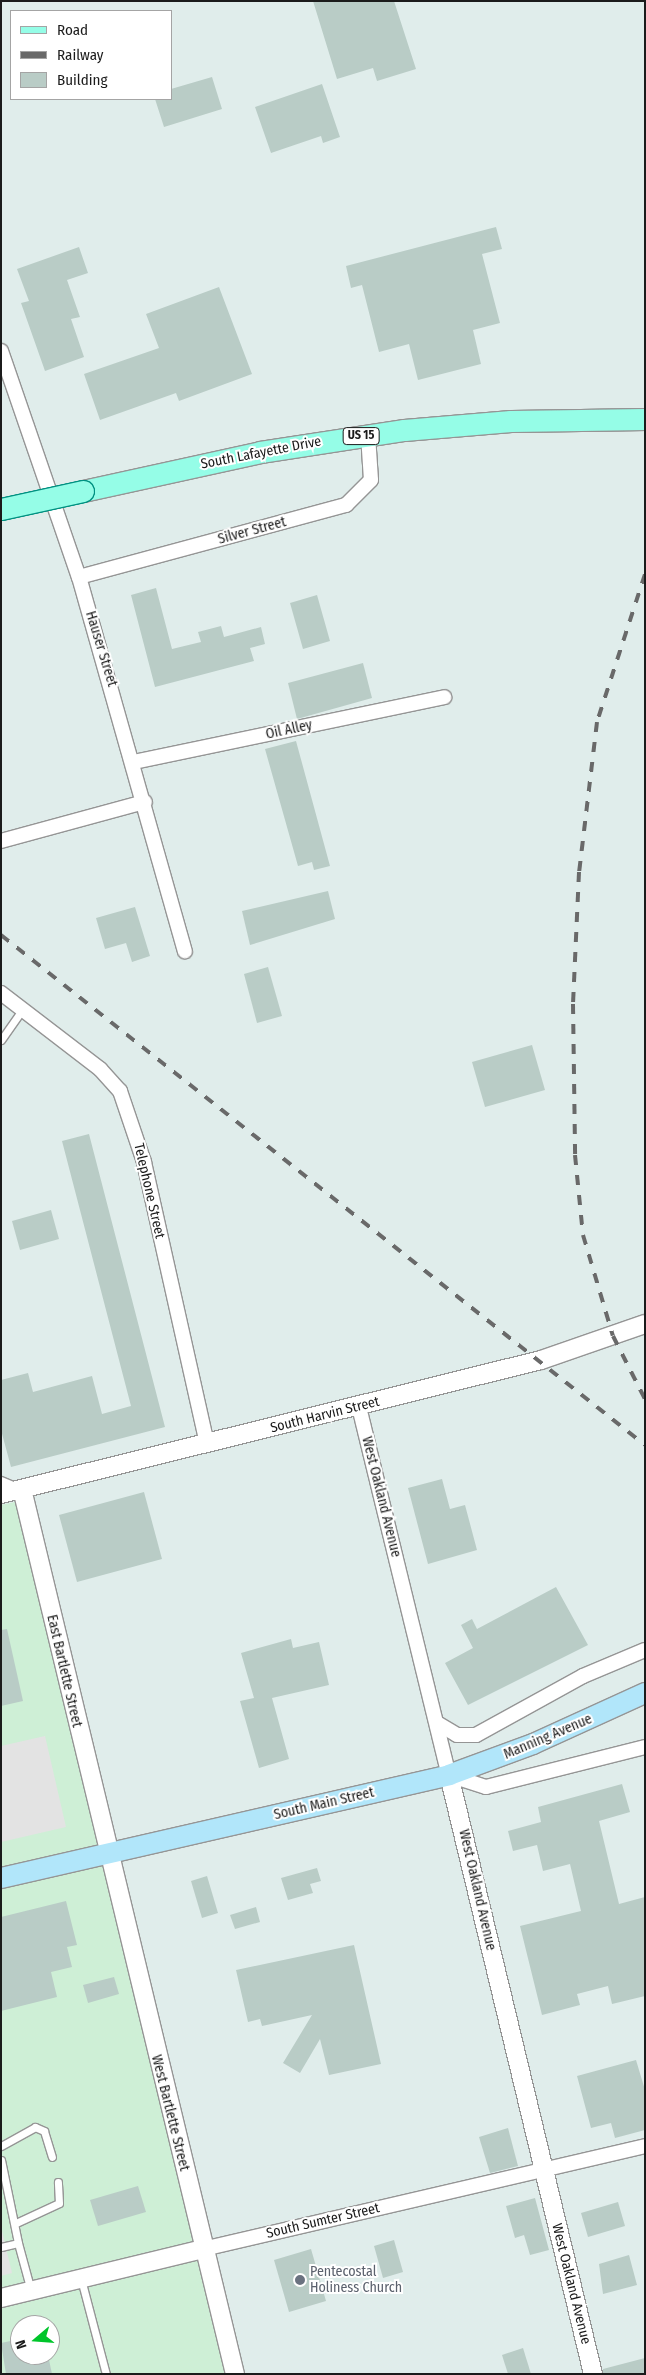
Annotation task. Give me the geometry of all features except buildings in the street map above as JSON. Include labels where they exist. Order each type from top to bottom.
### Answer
[{"type":"main road","name":"South Lafayette Drive","points":[[1,509],[260,452],[368,435],[511,421],[645,419]]},
{"type":"main road","name":"Manning Avenue","points":[[449,1775],[599,1716],[645,1693]]},
{"type":"main road","name":"South Main Street","points":[[1,1878],[449,1775]]},
{"type":"street","name":"Hauser Street","points":[[1,351],[79,577],[134,762],[185,951]]},
{"type":"street","name":"Silver Street","points":[[79,577],[346,505],[371,480],[368,435]]},
{"type":"street","name":"Oil Alley","points":[[134,762],[444,698]]},
{"type":"street","points":[[1,841],[145,802]]},
{"type":"street","name":"Telephone Street","points":[[1,993],[100,1069],[120,1091],[144,1162],[206,1444]]},
{"type":"street","name":"South Harvin Street","points":[[1,1494],[359,1407],[541,1360],[645,1324]]},
{"type":"street","name":"West Oakland Avenue","points":[[359,1407],[437,1724],[542,2170],[593,2374]]},
{"type":"street","name":"East Bartlette Street","points":[[22,1489],[107,1853]]},
{"type":"street","points":[[437,1724],[457,1736],[476,1735],[583,1676],[645,1650]]},
{"type":"street","points":[[449,1775],[486,1787],[645,1747]]},
{"type":"street","name":"West Bartlette Street","points":[[107,1853],[202,2249],[235,2374]]},
{"type":"street","name":"South Sumter Street","points":[[1,2298],[202,2249],[645,2146]]},
{"type":"lane","points":[[1,1040],[22,1010]]},
{"type":"lane","points":[[1,1480],[22,1489]]},
{"type":"lane","points":[[1,2146],[35,2126],[44,2130],[52,2157]]},
{"type":"lane","points":[[1,2160],[16,2223],[18,2243],[31,2291]]},
{"type":"lane","points":[[16,2223],[59,2203],[58,2182]]},
{"type":"lane","points":[[1,2247],[18,2243]]},
{"type":"lane","points":[[81,2279],[106,2374]]},
{"type":"shaded area","points":[[15,1502],[225,2374],[1,2374],[1,1505]]},
{"type":"shaded area","points":[[45,1736],[66,1827],[1,1842],[1,1746]]},
{"type":"shaded area","points":[[1,2227],[12,2273],[1,2276]]},
{"type":"railway","points":[[645,574],[597,722],[579,872],[573,1004],[575,1155],[583,1235],[613,1336],[645,1399]]},
{"type":"railway","points":[[1,935],[645,1445]]},
{"type":"place","name":"Pentecostal Holiness Church","points":[[300,2280]]}]
